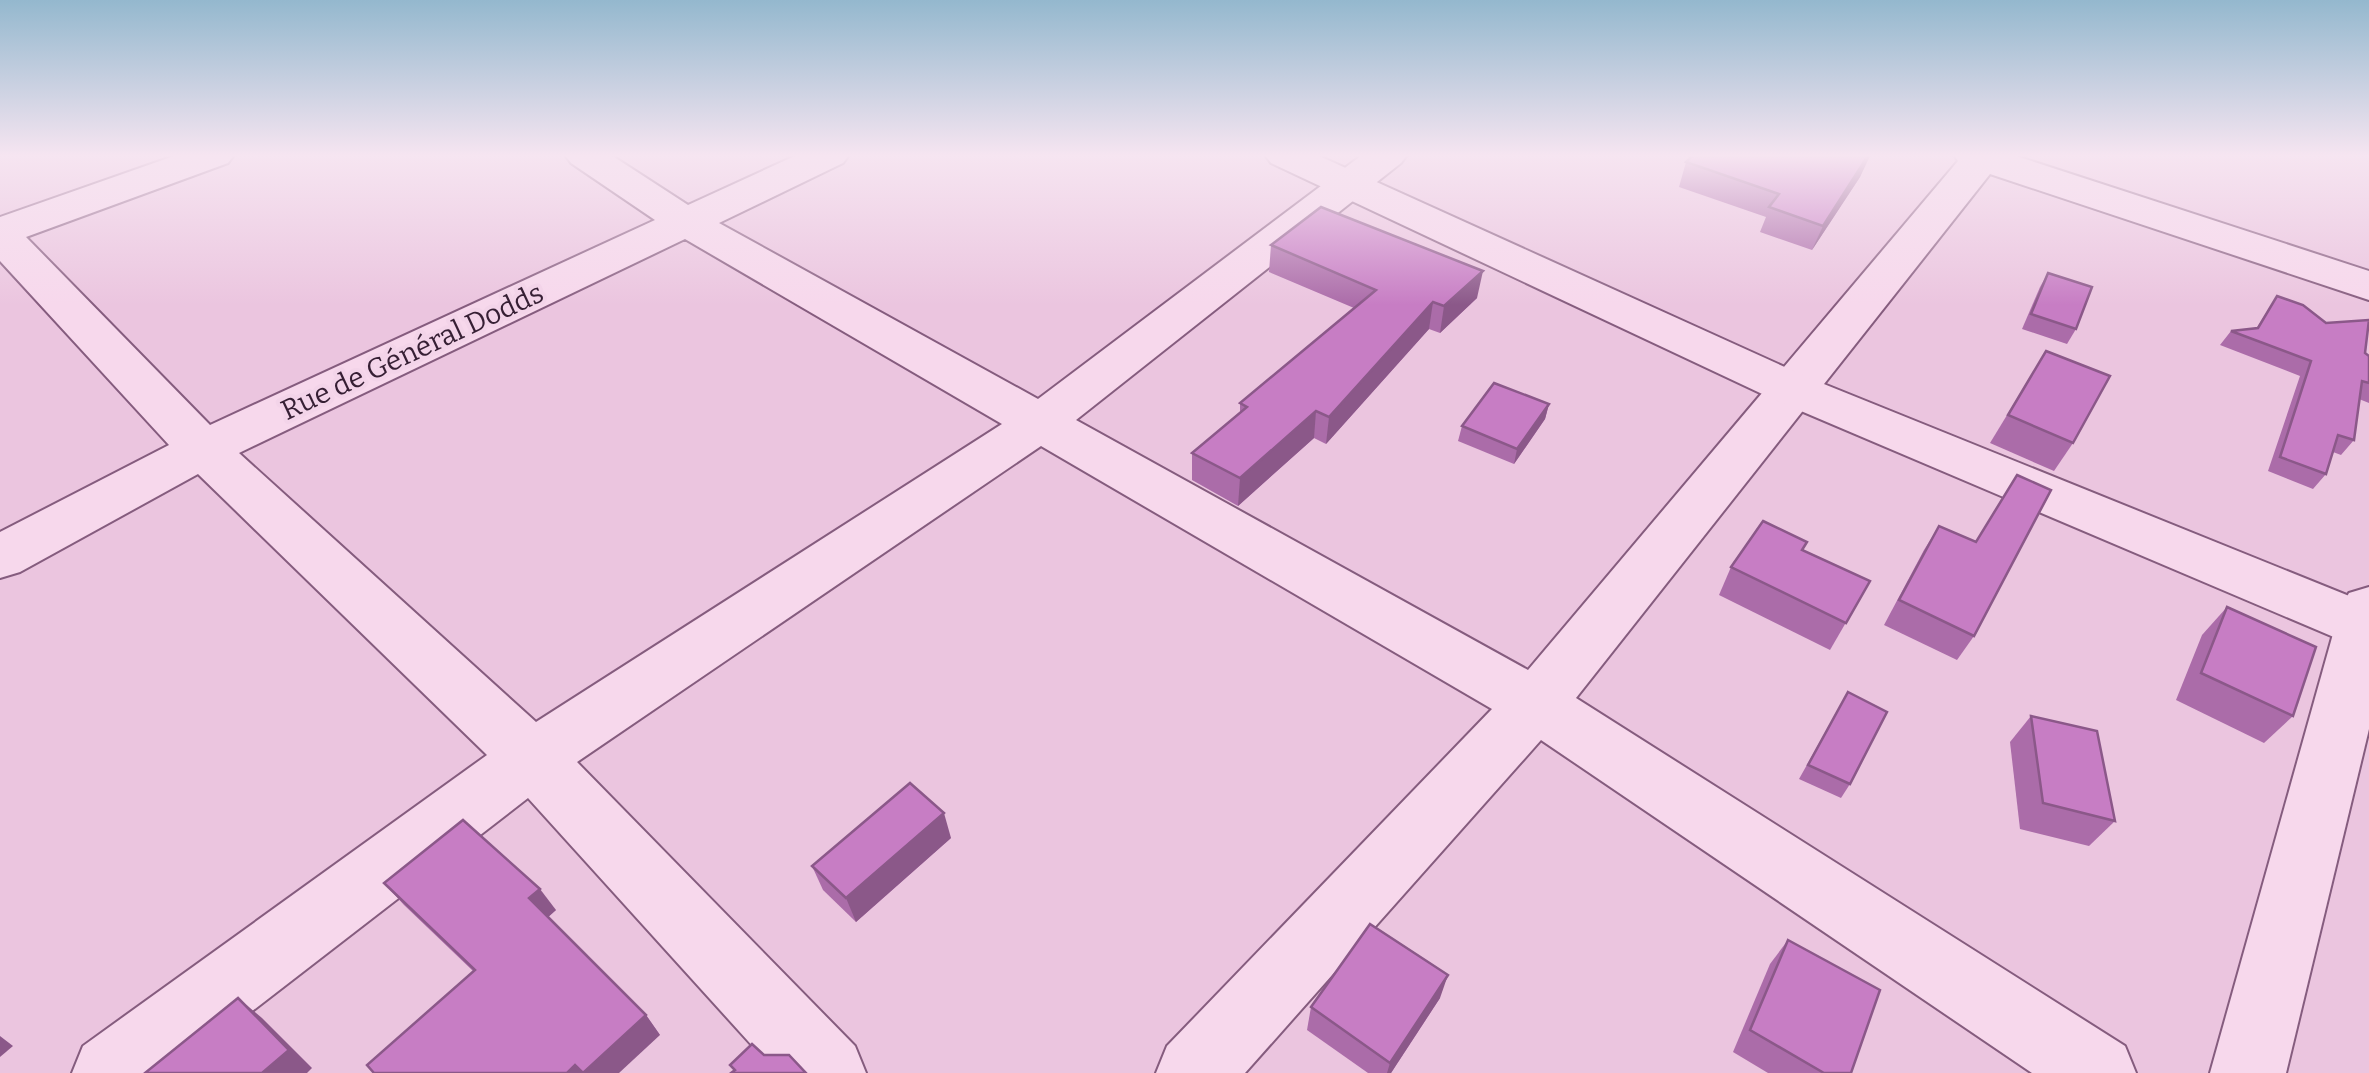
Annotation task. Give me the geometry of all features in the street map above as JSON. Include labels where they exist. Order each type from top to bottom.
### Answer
[{"type":"street","points":[[77,205],[0,234],[204,449],[532,758],[828,1073]]},
{"type":"street","points":[[661,205],[1536,704],[2098,1073]]},
{"type":"street","name":"Rue de Général Dodds","points":[[0,558],[204,449],[722,205]]},
{"type":"street","points":[[110,1073],[532,758],[1040,423],[1320,205]]},
{"type":"street","points":[[1439,205],[1792,388],[2367,621],[2248,1073]]},
{"type":"street","points":[[1194,1073],[1536,704],[1940,205]]},
{"type":"street","points":[[2129,205],[2369,286]]},
{"type":"building","points":[[1770,205],[1836,205],[1823,226]]},
{"type":"building","points":[[1321,207],[1483,271],[1444,306],[1433,302],[1329,417],[1316,411],[1240,478],[1192,453],[1247,407],[1240,403],[1376,290],[1271,245]]},
{"type":"building","points":[[2048,273],[2092,287],[2076,329],[2031,314]]},
{"type":"building","points":[[2277,296],[2303,305],[2326,323],[2369,320],[2365,353],[2369,356],[2369,383],[2362,381],[2354,440],[2338,435],[2326,474],[2280,457],[2311,361],[2231,331],[2258,328]]},
{"type":"building","points":[[2046,351],[2110,376],[2073,443],[2008,415]]},
{"type":"building","points":[[1494,383],[1549,404],[1517,449],[1462,426]]},
{"type":"building","points":[[2017,475],[2051,490],[1974,636],[1899,600],[1939,526],[1976,542]]},
{"type":"building","points":[[1763,521],[1807,542],[1802,550],[1870,581],[1846,623],[1731,567]]},
{"type":"building","points":[[2227,607],[2316,647],[2293,716],[2201,673]]},
{"type":"building","points":[[1848,692],[1887,712],[1850,784],[1808,765]]},
{"type":"building","points":[[2031,716],[2097,731],[2115,821],[2043,803]]},
{"type":"building","points":[[910,783],[944,813],[846,898],[812,866]]},
{"type":"building","points":[[463,820],[540,889],[529,898],[646,1015],[583,1073],[575,1065],[567,1073],[374,1073],[367,1065],[475,970],[384,883]]},
{"type":"building","points":[[1370,924],[1448,975],[1390,1063],[1311,1007]]},
{"type":"building","points":[[1788,940],[1880,990],[1851,1073],[1824,1073],[1750,1030]]},
{"type":"building","points":[[238,998],[289,1050],[262,1073],[145,1073]]},
{"type":"building","points":[[752,1044],[764,1055],[789,1055],[806,1073],[731,1073],[735,1070],[730,1065]]}]
